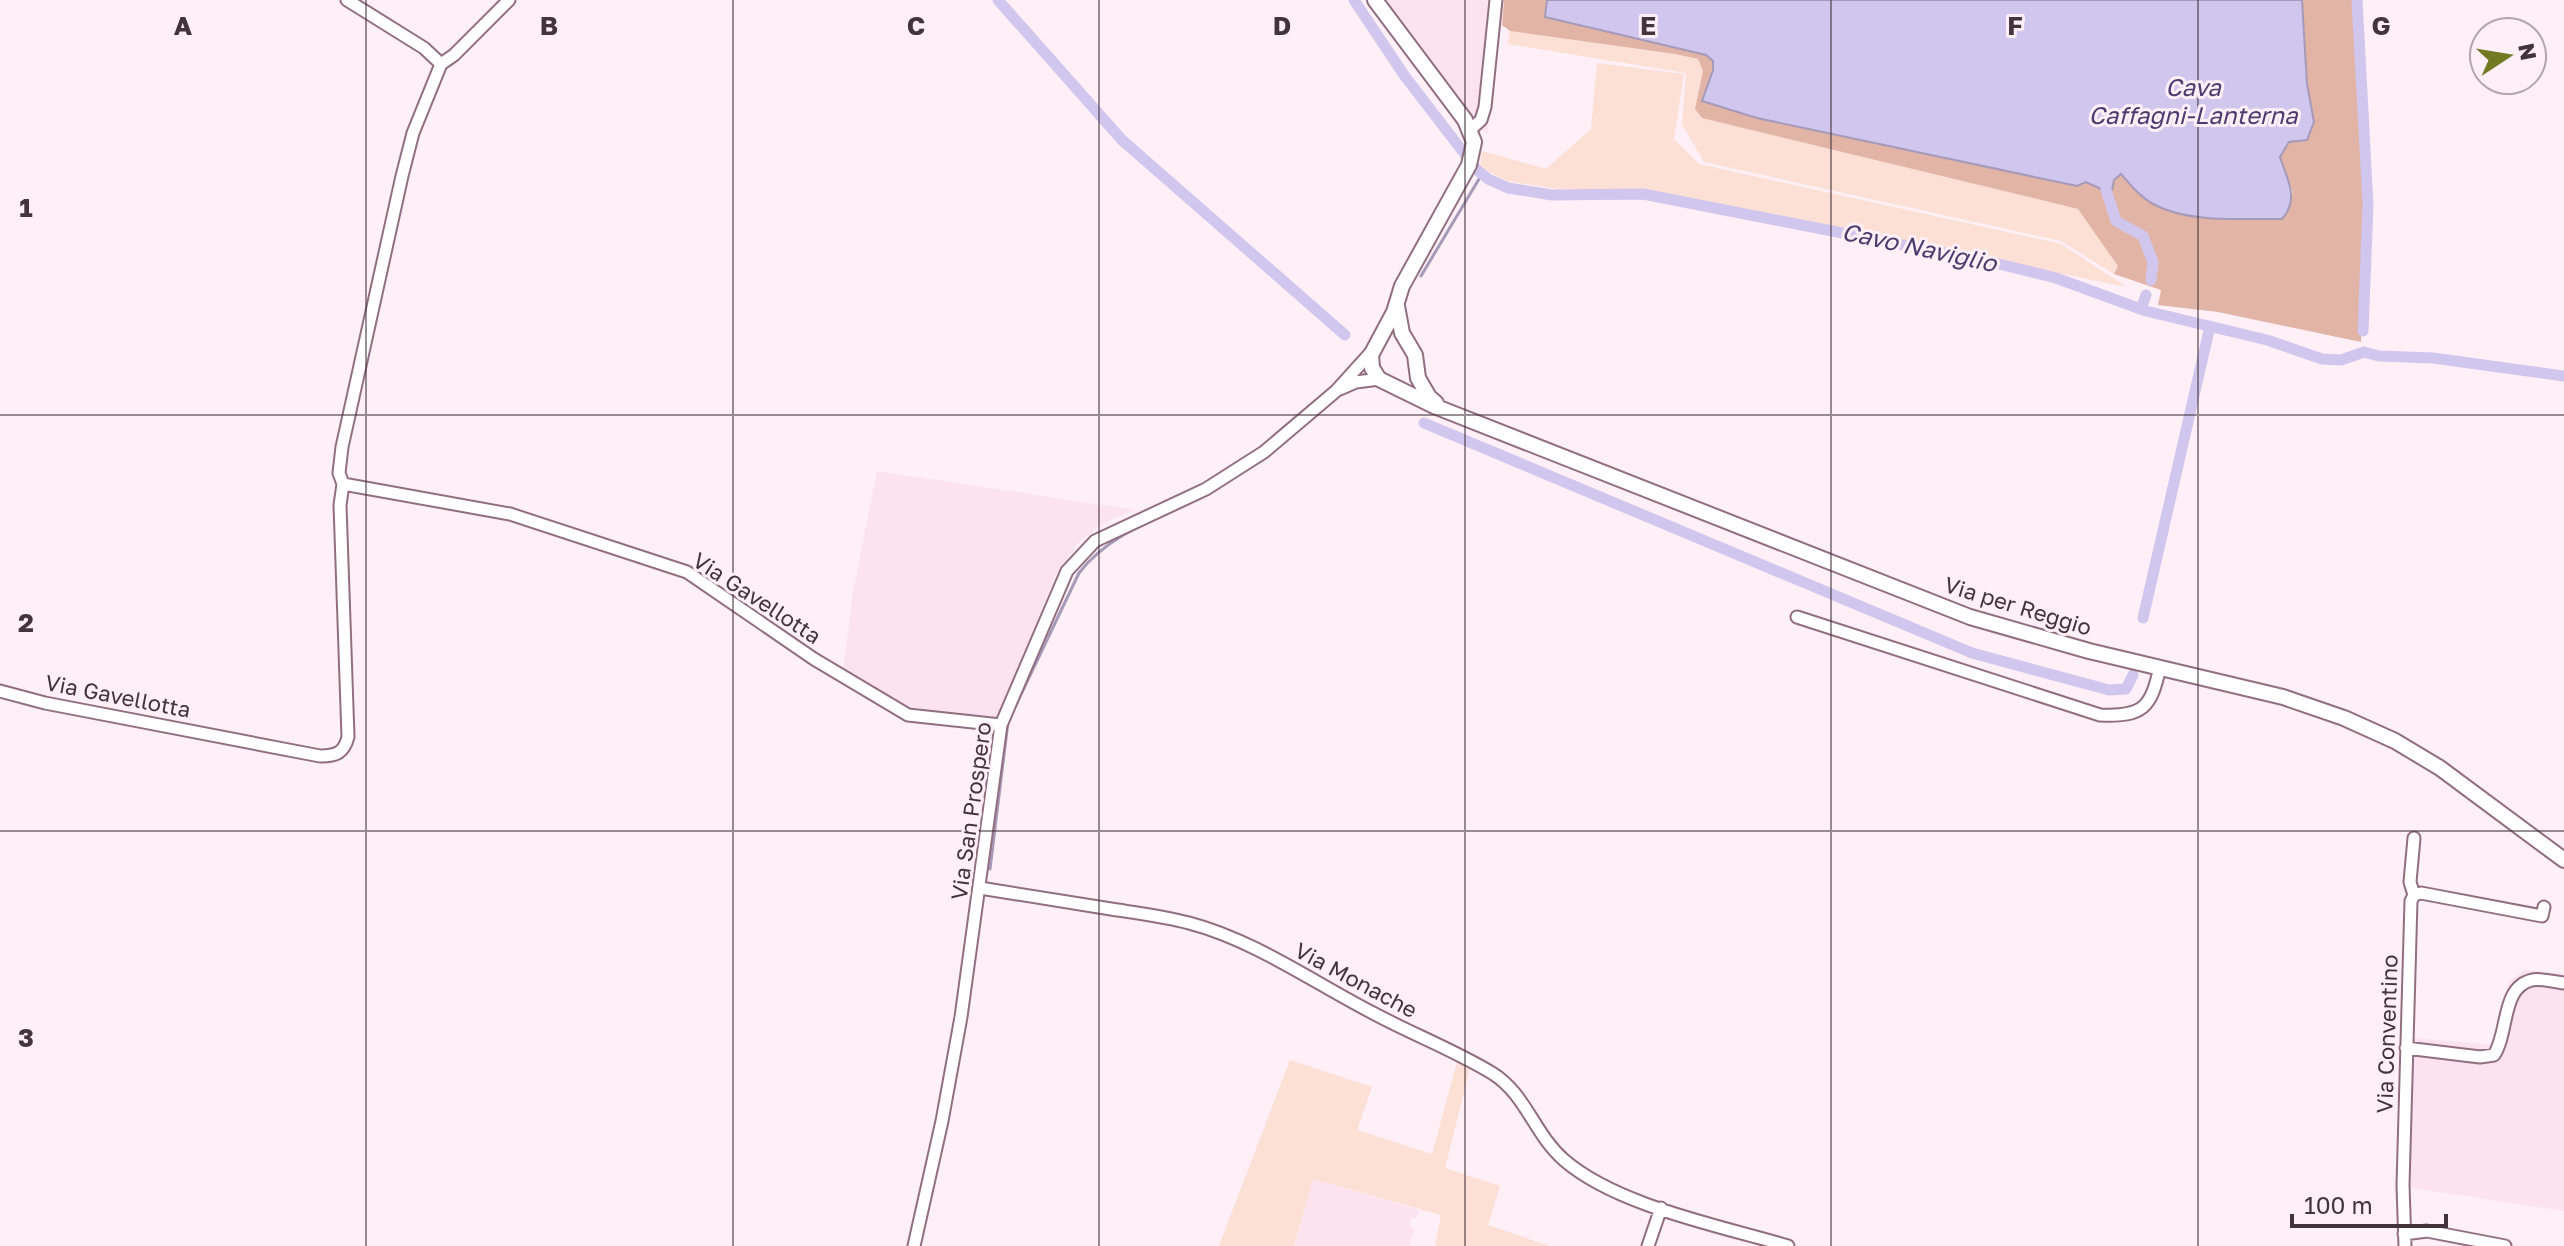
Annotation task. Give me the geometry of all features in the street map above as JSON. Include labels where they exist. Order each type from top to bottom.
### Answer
[{"type":"main road","points":[[1375,0],[1471,129],[1474,147],[1466,172],[1402,286],[1370,362],[1384,381],[1402,382],[1415,368]]},
{"type":"main road","name":"Via per Reggio","points":[[1397,302],[1400,326],[1415,355],[1415,368],[1422,387],[1445,410]]},
{"type":"main road","points":[[1376,346],[1397,339],[1408,345]]},
{"type":"main road","name":"Via per Reggio","points":[[1384,381],[1445,410],[1970,617],[2049,640],[2292,699],[2374,731],[2440,768],[2564,860]]},
{"type":"street","points":[[347,0],[424,48],[441,64],[509,0]]},
{"type":"street","points":[[1471,129],[1481,120],[1485,107],[1496,0]]},
{"type":"street","name":"Via Gavellotta","points":[[0,691],[45,703],[314,755],[326,756],[344,750],[348,737],[340,505],[343,484],[339,473],[342,447],[402,176],[416,124],[441,64]]},
{"type":"street","name":"Via San Prospero","points":[[914,1246],[953,1061],[1001,725],[1067,571],[1095,541],[1218,482],[1264,452],[1336,391],[1376,346]]},
{"type":"street","name":"Via San Prospero","points":[[1336,391],[1356,382],[1384,381]]},
{"type":"street","name":"Via Gavellotta","points":[[343,484],[510,514],[687,572],[814,659],[908,715],[1001,725]]},
{"type":"street","points":[[1797,617],[2100,715],[2120,716],[2143,707],[2154,696],[2160,667]]},
{"type":"street","name":"Via Conventino","points":[[2414,838],[2410,882],[2414,895],[2411,901],[2406,1048],[2404,1240],[2427,1231],[2501,1246]]},
{"type":"street","name":"Via Monache","points":[[980,888],[1171,919],[1222,935],[1488,1070],[1516,1093],[1546,1140],[1566,1162],[1622,1194],[1788,1246]]},
{"type":"street","points":[[2414,895],[2421,893],[2542,916],[2544,907]]},
{"type":"street","points":[[2406,1048],[2480,1057],[2494,1055],[2502,1043],[2510,999],[2517,988],[2534,980],[2564,983]]},
{"type":"street","points":[[1648,1246],[1661,1208]]},
{"type":"shaded area","points":[[1382,0],[1491,0],[1495,49],[1487,134],[1467,111]]},
{"type":"shaded area","points":[[1504,0],[1547,0],[1546,17],[1706,55],[1713,61],[1713,70],[1702,101],[1757,118],[2077,186],[2086,182],[2103,190],[2121,174],[2139,194],[2293,193],[2279,158],[2289,142],[2314,122],[2307,84],[2302,0],[2354,0],[2365,191],[2361,342],[2218,312],[2158,305],[2161,290],[2114,274],[2118,266],[2078,209],[1702,118],[1695,109],[1703,71],[1698,59],[1510,31],[1502,25]]},
{"type":"shaded area","points":[[1510,31],[1698,59],[1703,71],[1695,109],[1702,118],[2078,209],[2119,266],[2114,274],[2061,241],[1704,162],[1682,124],[1686,73],[1508,44]]},
{"type":"shaded area","points":[[1597,63],[1684,74],[1674,139],[1699,164],[2061,244],[2127,287],[1644,189],[1558,189],[1507,181],[1480,167],[1482,151],[1546,169],[1591,129]]},
{"type":"shaded area","points":[[877,471],[1135,510],[1106,522],[1079,542],[1054,577],[1017,673],[1005,726],[898,710],[843,673],[853,593]]},
{"type":"shaded area","points":[[2525,970],[2564,974],[2564,1211],[2399,1186],[2400,1037],[2498,1045],[2509,981]]},
{"type":"shaded area","points":[[1458,1059],[1471,1064],[1445,1168],[1500,1186],[1488,1225],[1549,1246],[1435,1246],[1441,1215],[1313,1179],[1294,1246],[1219,1246],[1290,1060],[1372,1087],[1357,1130],[1432,1154]]},
{"type":"shaded area","points":[[1313,1179],[1419,1210],[1417,1218],[1411,1218],[1409,1226],[1414,1230],[1409,1246],[1295,1246]]},
{"type":"water","name":"Cava Caffagni-Lanterna","points":[[1547,0],[2302,0],[2307,84],[2314,122],[2307,140],[2289,142],[2280,157],[2291,196],[2282,219],[2183,215],[2153,204],[2121,174],[2114,180],[2112,190],[2103,190],[2086,182],[2077,186],[1757,118],[1702,101],[1713,70],[1713,61],[1706,55],[1545,17]]},
{"type":"waterway","points":[[998,0],[1122,140],[1345,335]]},
{"type":"waterway","name":"Cavo Naviglio","points":[[1354,0],[1404,75],[1477,170],[1508,188],[1552,195],[1643,194],[1995,263],[2056,278],[2146,311],[2267,340],[2322,359],[2341,360],[2364,352],[2564,376]]},
{"type":"waterway","points":[[2357,0],[2368,205],[2363,331]]},
{"type":"waterway","points":[[1421,276],[1482,174]]},
{"type":"waterway","points":[[2106,190],[2116,221],[2143,236],[2153,262],[2151,280]]},
{"type":"waterway","points":[[2141,309],[2146,295]]},
{"type":"waterway","points":[[2143,618],[2210,326]]},
{"type":"waterway","points":[[1424,423],[1972,653],[2109,690],[2126,689],[2133,675]]},
{"type":"waterway","points":[[1209,493],[1267,457]]},
{"type":"waterway","points":[[1013,711],[1079,573],[1118,538],[1198,499]]},
{"type":"waterway","points":[[990,869],[1008,722]]}]
